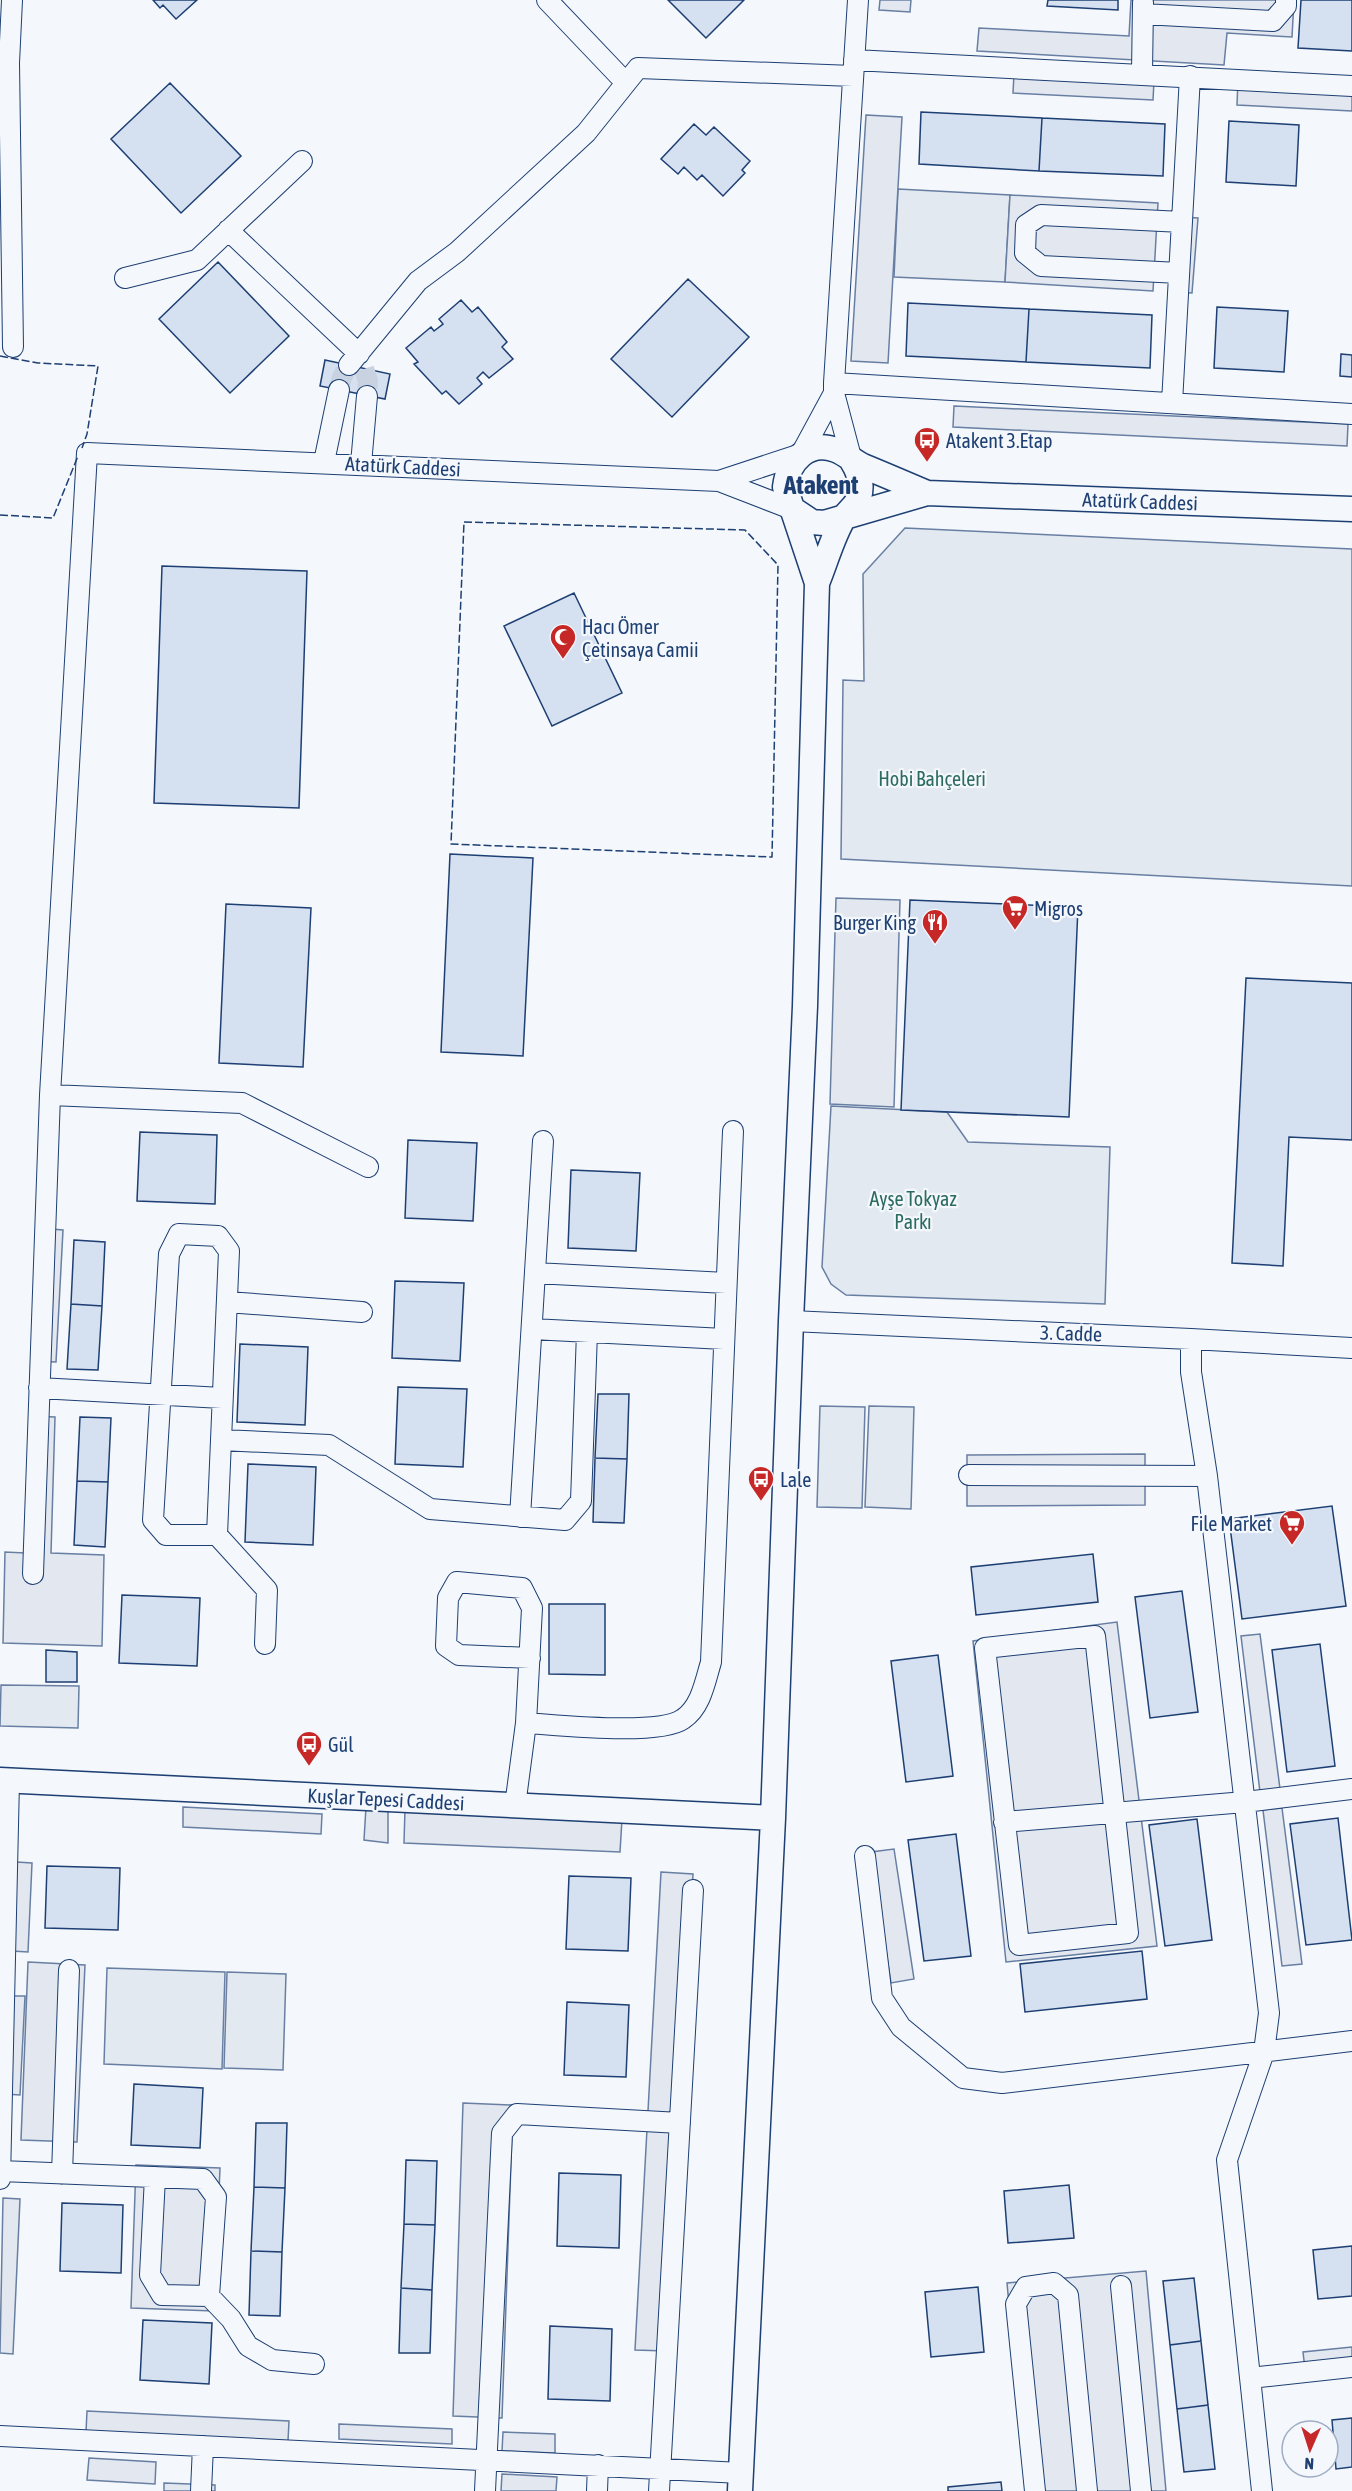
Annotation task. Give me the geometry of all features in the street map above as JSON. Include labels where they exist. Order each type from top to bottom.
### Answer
[{"type":"street","points":[[12,0],[9,63],[13,347]]},
{"type":"street","points":[[547,0],[626,83]]},
{"type":"street","points":[[817,583],[845,516],[854,507],[859,496],[861,484],[858,471],[852,461],[834,388],[858,0]]},
{"type":"street","points":[[1142,73],[1143,7],[1272,21],[1286,6],[1286,0]]},
{"type":"street","points":[[228,230],[358,361],[363,346],[418,281],[457,252],[586,133],[638,68],[853,68],[1142,73],[1352,86]]},
{"type":"street","points":[[1172,403],[1190,76]]},
{"type":"street","points":[[125,278],[197,260],[302,161]]},
{"type":"street","points":[[1179,273],[1041,266],[1025,253],[1026,225],[1041,215],[1182,222]]},
{"type":"street","points":[[834,388],[1172,403],[1352,414]]},
{"type":"street","points":[[0,2436],[661,2468],[741,2482],[773,1818],[790,1322],[806,994],[817,583],[794,510],[787,499],[785,487],[786,474],[801,454],[834,388]]},
{"type":"street","points":[[324,462],[339,390]]},
{"type":"street","points":[[361,464],[367,396]]},
{"type":"street","points":[[719,481],[811,449],[833,449],[852,461],[927,493]]},
{"type":"street","name":"Atatürk Caddesi","points":[[50,1095],[87,453],[719,481]]},
{"type":"street","points":[[719,481],[794,510],[812,522],[824,523],[927,493]]},
{"type":"street","name":"Atatürk Caddesi","points":[[927,493],[1352,509]]},
{"type":"street","points":[[33,1574],[50,1095],[242,1103],[368,1167]]},
{"type":"street","points":[[526,1723],[648,1729],[682,1720],[700,1698],[711,1662],[733,1131]]},
{"type":"street","points":[[520,1517],[543,1141]]},
{"type":"street","points":[[217,1535],[166,1535],[153,1520],[169,1254],[179,1234],[218,1236],[229,1251],[217,1535],[267,1590],[265,1644]]},
{"type":"street","points":[[535,1273],[726,1283]]},
{"type":"street","points":[[227,1302],[362,1312]]},
{"type":"street","name":"3. Cadde","points":[[790,1322],[1352,1348]]},
{"type":"street","points":[[532,1329],[724,1339]]},
{"type":"street","points":[[221,1440],[329,1445],[430,1509],[565,1520],[580,1501],[586,1332]]},
{"type":"street","points":[[1191,1339],[1191,1372],[1207,1476],[1269,2013],[1264,2052],[1227,2160],[1262,2491]]},
{"type":"street","points":[[39,1388],[222,1398]]},
{"type":"street","points":[[969,1475],[1207,1476]]},
{"type":"street","points":[[515,1806],[526,1723],[530,1658],[532,1608],[522,1588],[458,1581],[448,1598],[446,1646],[459,1655],[530,1658]]},
{"type":"street","points":[[1095,1636],[1114,1813],[1128,1933],[1018,1945],[985,1648],[1095,1636]]},
{"type":"street","points":[[0,2179],[5,1781]]},
{"type":"street","name":"Kuşlar Tepesi Caddesi","points":[[5,1781],[773,1818]]},
{"type":"street","points":[[1004,1822],[1245,1802],[1352,1789]]},
{"type":"street","points":[[864,1856],[882,1998],[901,2027],[963,2078],[1002,2083],[1352,2041]]},
{"type":"street","points":[[659,2491],[693,1890]]},
{"type":"street","points":[[62,2174],[69,1970]]},
{"type":"street","points":[[485,2491],[502,2133],[517,2114],[680,2123]]},
{"type":"street","points":[[0,2172],[203,2179],[216,2197],[209,2296]]},
{"type":"street","points":[[155,2178],[150,2275],[162,2295],[209,2296],[231,2319],[248,2346],[272,2360],[314,2364]]},
{"type":"street","points":[[1035,2491],[1016,2304],[1026,2287],[1054,2283],[1068,2295],[1087,2491]]},
{"type":"street","points":[[1121,2286],[1141,2491]]},
{"type":"street","points":[[1250,2378],[1352,2367]]},
{"type":"street","points":[[201,2491],[203,2446]]},
{"type":"street","points":[[597,2491],[598,2465]]},
{"type":"green space","points":[[898,189],[1010,195],[1005,282],[894,277]]},
{"type":"green space","name":"Hobi Bahçeleri","points":[[905,528],[1352,549],[1352,886],[841,859],[843,680],[864,681],[863,574]]},
{"type":"green space","name":"Ayşe Tokyaz Parkı","points":[[831,1106],[947,1112],[968,1142],[1110,1147],[1105,1304],[846,1295],[831,1284],[822,1267]]},
{"type":"green space","points":[[820,1406],[865,1407],[862,1508],[817,1507]]},
{"type":"green space","points":[[869,1406],[914,1407],[911,1509],[865,1507]]},
{"type":"green space","points":[[1,1685],[79,1686],[78,1728],[0,1726]]},
{"type":"green space","points":[[107,1968],[225,1972],[222,2069],[104,2064]]},
{"type":"green space","points":[[227,1972],[286,1974],[283,2070],[224,2068]]},
{"type":"shaded area","points":[[880,0],[911,0],[910,12],[879,10]]},
{"type":"shaded area","points":[[1131,0],[1294,0],[1292,37],[1227,33],[1224,65],[977,51],[979,28],[1129,36]]},
{"type":"shaded area","points":[[1014,74],[1154,81],[1153,100],[1013,93]]},
{"type":"shaded area","points":[[1238,79],[1352,86],[1352,111],[1237,105]]},
{"type":"shaded area","points":[[866,115],[902,117],[888,363],[851,361]]},
{"type":"shaded area","points":[[1010,195],[1158,203],[1153,291],[1005,282]]},
{"type":"shaded area","points":[[1182,217],[1198,218],[1192,293],[1176,292]]},
{"type":"shaded area","points":[[954,406],[1348,424],[1347,446],[953,427]]},
{"type":"shaded area","points":[[836,898],[900,900],[894,1107],[830,1104]]},
{"type":"shaded area","points":[[39,1228],[63,1230],[56,1362],[32,1361]]},
{"type":"shaded area","points":[[30,1416],[55,1417],[51,1553],[104,1555],[102,1646],[3,1643],[5,1552],[25,1553]]},
{"type":"shaded area","points":[[1145,1454],[1145,1505],[967,1506],[967,1455]]},
{"type":"shaded area","points":[[1117,1622],[1157,1946],[1006,1962],[973,1641]]},
{"type":"shaded area","points":[[1260,1634],[1280,1789],[1260,1792],[1241,1636]]},
{"type":"shaded area","points":[[183,1807],[322,1814],[321,1834],[183,1827]]},
{"type":"shaded area","points":[[366,1807],[388,1808],[388,1843],[364,1840]]},
{"type":"shaded area","points":[[1282,1808],[1302,1964],[1282,1966],[1263,1810]]},
{"type":"shaded area","points":[[405,1809],[622,1819],[620,1852],[404,1843]]},
{"type":"shaded area","points":[[894,1849],[914,1979],[891,1983],[871,1852]]},
{"type":"shaded area","points":[[16,1862],[32,1863],[28,1952],[12,1951]]},
{"type":"shaded area","points":[[661,1872],[693,1874],[666,2351],[635,2350]]},
{"type":"shaded area","points":[[28,1962],[85,1965],[77,2142],[21,2140]]},
{"type":"shaded area","points":[[10,1996],[25,1996],[20,2095],[5,2094]]},
{"type":"shaded area","points":[[463,2103],[513,2105],[502,2418],[453,2416]]},
{"type":"shaded area","points":[[136,2165],[220,2168],[214,2311],[131,2308]]},
{"type":"shaded area","points":[[3,2198],[20,2199],[13,2354],[0,2353]]},
{"type":"shaded area","points":[[1146,2271],[1166,2491],[1026,2491],[1007,2283]]},
{"type":"shaded area","points":[[1352,2347],[1352,2364],[1305,2369],[1303,2352]]},
{"type":"shaded area","points":[[87,2411],[289,2421],[288,2441],[86,2432]]},
{"type":"shaded area","points":[[339,2424],[452,2429],[452,2444],[339,2439]]},
{"type":"shaded area","points":[[503,2432],[555,2434],[555,2453],[502,2451]]},
{"type":"shaded area","points":[[89,2458],[156,2462],[155,2484],[87,2480]]},
{"type":"shaded area","points":[[502,2474],[557,2477],[556,2491],[501,2491]]},
{"type":"shaded area","points":[[164,2483],[215,2485],[215,2491],[164,2491]]},
{"type":"building","points":[[153,0],[197,0],[176,19],[163,5],[160,8]]},
{"type":"building","points":[[668,0],[744,0],[706,38]]},
{"type":"building","points":[[1048,0],[1118,0],[1118,10],[1047,6]]},
{"type":"building","points":[[1301,0],[1352,0],[1352,51],[1298,48]]},
{"type":"building","points":[[170,83],[241,156],[181,213],[111,139]]},
{"type":"building","points":[[921,112],[1042,118],[1039,171],[919,164]]},
{"type":"building","points":[[1042,118],[1165,124],[1163,176],[1039,171]]},
{"type":"building","points":[[1229,121],[1299,125],[1296,186],[1226,182]]},
{"type":"building","points":[[694,124],[706,135],[714,127],[750,161],[742,170],[745,173],[723,196],[702,175],[697,180],[684,167],[678,174],[661,159]]},
{"type":"building","points":[[218,262],[289,336],[230,393],[159,319]]},
{"type":"building","points":[[688,279],[749,337],[672,417],[611,359]]},
{"type":"building","points":[[461,300],[472,312],[478,307],[507,342],[502,347],[513,359],[489,378],[483,372],[477,378],[482,384],[459,404],[446,391],[442,394],[414,364],[418,362],[406,348],[431,327],[434,331],[443,324],[439,319]]},
{"type":"building","points":[[908,303],[1029,309],[1026,362],[906,356]]},
{"type":"building","points":[[1217,307],[1288,311],[1284,372],[1214,368]]},
{"type":"building","points":[[1029,309],[1152,315],[1150,368],[1026,362]]},
{"type":"building","points":[[1341,354],[1352,355],[1352,377],[1340,376]]},
{"type":"building","points":[[325,360],[390,374],[385,399],[320,386]]},
{"type":"building","points":[[162,566],[307,571],[299,808],[154,803]]},
{"type":"building","name":"Hacı Ömer Çetinsaya Camii","points":[[574,593],[622,693],[552,726],[504,626]]},
{"type":"building","points":[[450,854],[533,858],[523,1056],[441,1052]]},
{"type":"building","points":[[910,900],[1078,907],[1069,1117],[901,1110]]},
{"type":"building","points":[[226,904],[311,908],[303,1067],[219,1063]]},
{"type":"building","points":[[1246,978],[1352,983],[1352,1140],[1289,1137],[1283,1266],[1232,1263]]},
{"type":"building","points":[[140,1132],[217,1135],[215,1204],[137,1201]]},
{"type":"building","points":[[408,1140],[477,1143],[473,1221],[405,1218]]},
{"type":"building","points":[[571,1170],[640,1173],[636,1251],[568,1248]]},
{"type":"building","points":[[74,1240],[105,1242],[102,1306],[71,1304]]},
{"type":"building","points":[[395,1281],[464,1283],[460,1361],[392,1358]]},
{"type":"building","points":[[71,1304],[102,1306],[98,1370],[67,1369]]},
{"type":"building","points":[[240,1344],[308,1347],[305,1425],[237,1422]]},
{"type":"building","points":[[398,1387],[467,1389],[463,1467],[395,1464]]},
{"type":"building","points":[[598,1394],[629,1394],[627,1459],[595,1458]]},
{"type":"building","points":[[80,1417],[111,1418],[108,1482],[77,1481]]},
{"type":"building","points":[[595,1458],[627,1459],[624,1523],[593,1522]]},
{"type":"building","points":[[248,1464],[316,1467],[313,1545],[245,1542]]},
{"type":"building","points":[[77,1481],[108,1482],[105,1547],[74,1545]]},
{"type":"building","points":[[1332,1506],[1346,1606],[1242,1619],[1229,1519]]},
{"type":"building","points":[[1093,1554],[1098,1602],[976,1615],[971,1567]]},
{"type":"building","points":[[1182,1591],[1198,1712],[1150,1718],[1135,1597]]},
{"type":"building","points":[[122,1595],[200,1598],[197,1666],[119,1663]]},
{"type":"building","points":[[549,1604],[605,1604],[605,1675],[549,1674]]},
{"type":"building","points":[[1320,1644],[1335,1766],[1287,1772],[1272,1650]]},
{"type":"building","points":[[46,1650],[77,1652],[77,1682],[46,1682]]},
{"type":"building","points":[[938,1655],[953,1776],[906,1782],[891,1661]]},
{"type":"building","points":[[1338,1818],[1352,1940],[1306,1945],[1290,1824]]},
{"type":"building","points":[[1197,1819],[1212,1940],[1165,1946],[1149,1825]]},
{"type":"building","points":[[956,1834],[971,1956],[924,1961],[908,1840]]},
{"type":"building","points":[[47,1866],[120,1868],[118,1930],[45,1928]]},
{"type":"building","points":[[569,1876],[631,1878],[628,1951],[566,1949]]},
{"type":"building","points":[[1142,1951],[1147,1999],[1025,2012],[1020,1964]]},
{"type":"building","points":[[567,2002],[629,2005],[626,2077],[564,2075]]},
{"type":"building","points":[[134,2084],[203,2088],[200,2148],[131,2145]]},
{"type":"building","points":[[256,2123],[287,2123],[285,2188],[254,2187]]},
{"type":"building","points":[[406,2160],[437,2161],[435,2225],[404,2224]]},
{"type":"building","points":[[559,2173],[621,2175],[619,2248],[557,2246]]},
{"type":"building","points":[[1069,2185],[1074,2238],[1008,2243],[1004,2191]]},
{"type":"building","points":[[254,2187],[285,2188],[282,2252],[251,2251]]},
{"type":"building","points":[[62,2203],[123,2205],[121,2273],[60,2271]]},
{"type":"building","points":[[404,2224],[435,2225],[432,2290],[401,2288]]},
{"type":"building","points":[[1352,2246],[1352,2296],[1318,2299],[1313,2250]]},
{"type":"building","points":[[251,2251],[282,2252],[280,2316],[249,2315]]},
{"type":"building","points":[[1194,2278],[1201,2341],[1170,2345],[1163,2281]]},
{"type":"building","points":[[978,2287],[984,2352],[931,2357],[925,2292]]},
{"type":"building","points":[[401,2288],[432,2290],[430,2353],[399,2353]]},
{"type":"building","points":[[143,2320],[212,2323],[209,2384],[140,2380]]},
{"type":"building","points":[[550,2326],[612,2329],[610,2401],[548,2399]]},
{"type":"building","points":[[1201,2341],[1208,2405],[1177,2409],[1170,2345]]},
{"type":"building","points":[[1208,2405],[1215,2469],[1184,2472],[1177,2409]]},
{"type":"building","points":[[1352,2418],[1352,2467],[1340,2468],[1340,2419]]},
{"type":"building","points":[[1001,2482],[1002,2491],[948,2491],[948,2487]]},
{"type":"tunnel","points":[[339,390],[342,377],[349,365]]},
{"type":"tunnel","points":[[364,369],[368,381],[367,396]]},
{"type":"fence","points":[[0,356],[38,363],[98,366],[87,434],[82,448]]},
{"type":"fence","points":[[0,515],[53,518],[78,456]]},
{"type":"fence","points":[[464,522],[745,530],[778,565],[772,857],[451,844],[464,522]]},
{"type":"place","name":"Atakent 3.Etap","points":[[927,463]]},
{"type":"place","name":"Hacı Ömer Çetinsaya Camii","points":[[563,660]]},
{"type":"place","name":"Migros","points":[[1015,931]]},
{"type":"place","name":"Burger King","points":[[935,945]]},
{"type":"place","name":"Lale","points":[[761,1502]]},
{"type":"place","name":"File Market","points":[[1292,1546]]},
{"type":"place","name":"Gül","points":[[309,1767]]},
{"type":"district","name":"Atakent","points":[[821,485]]}]
